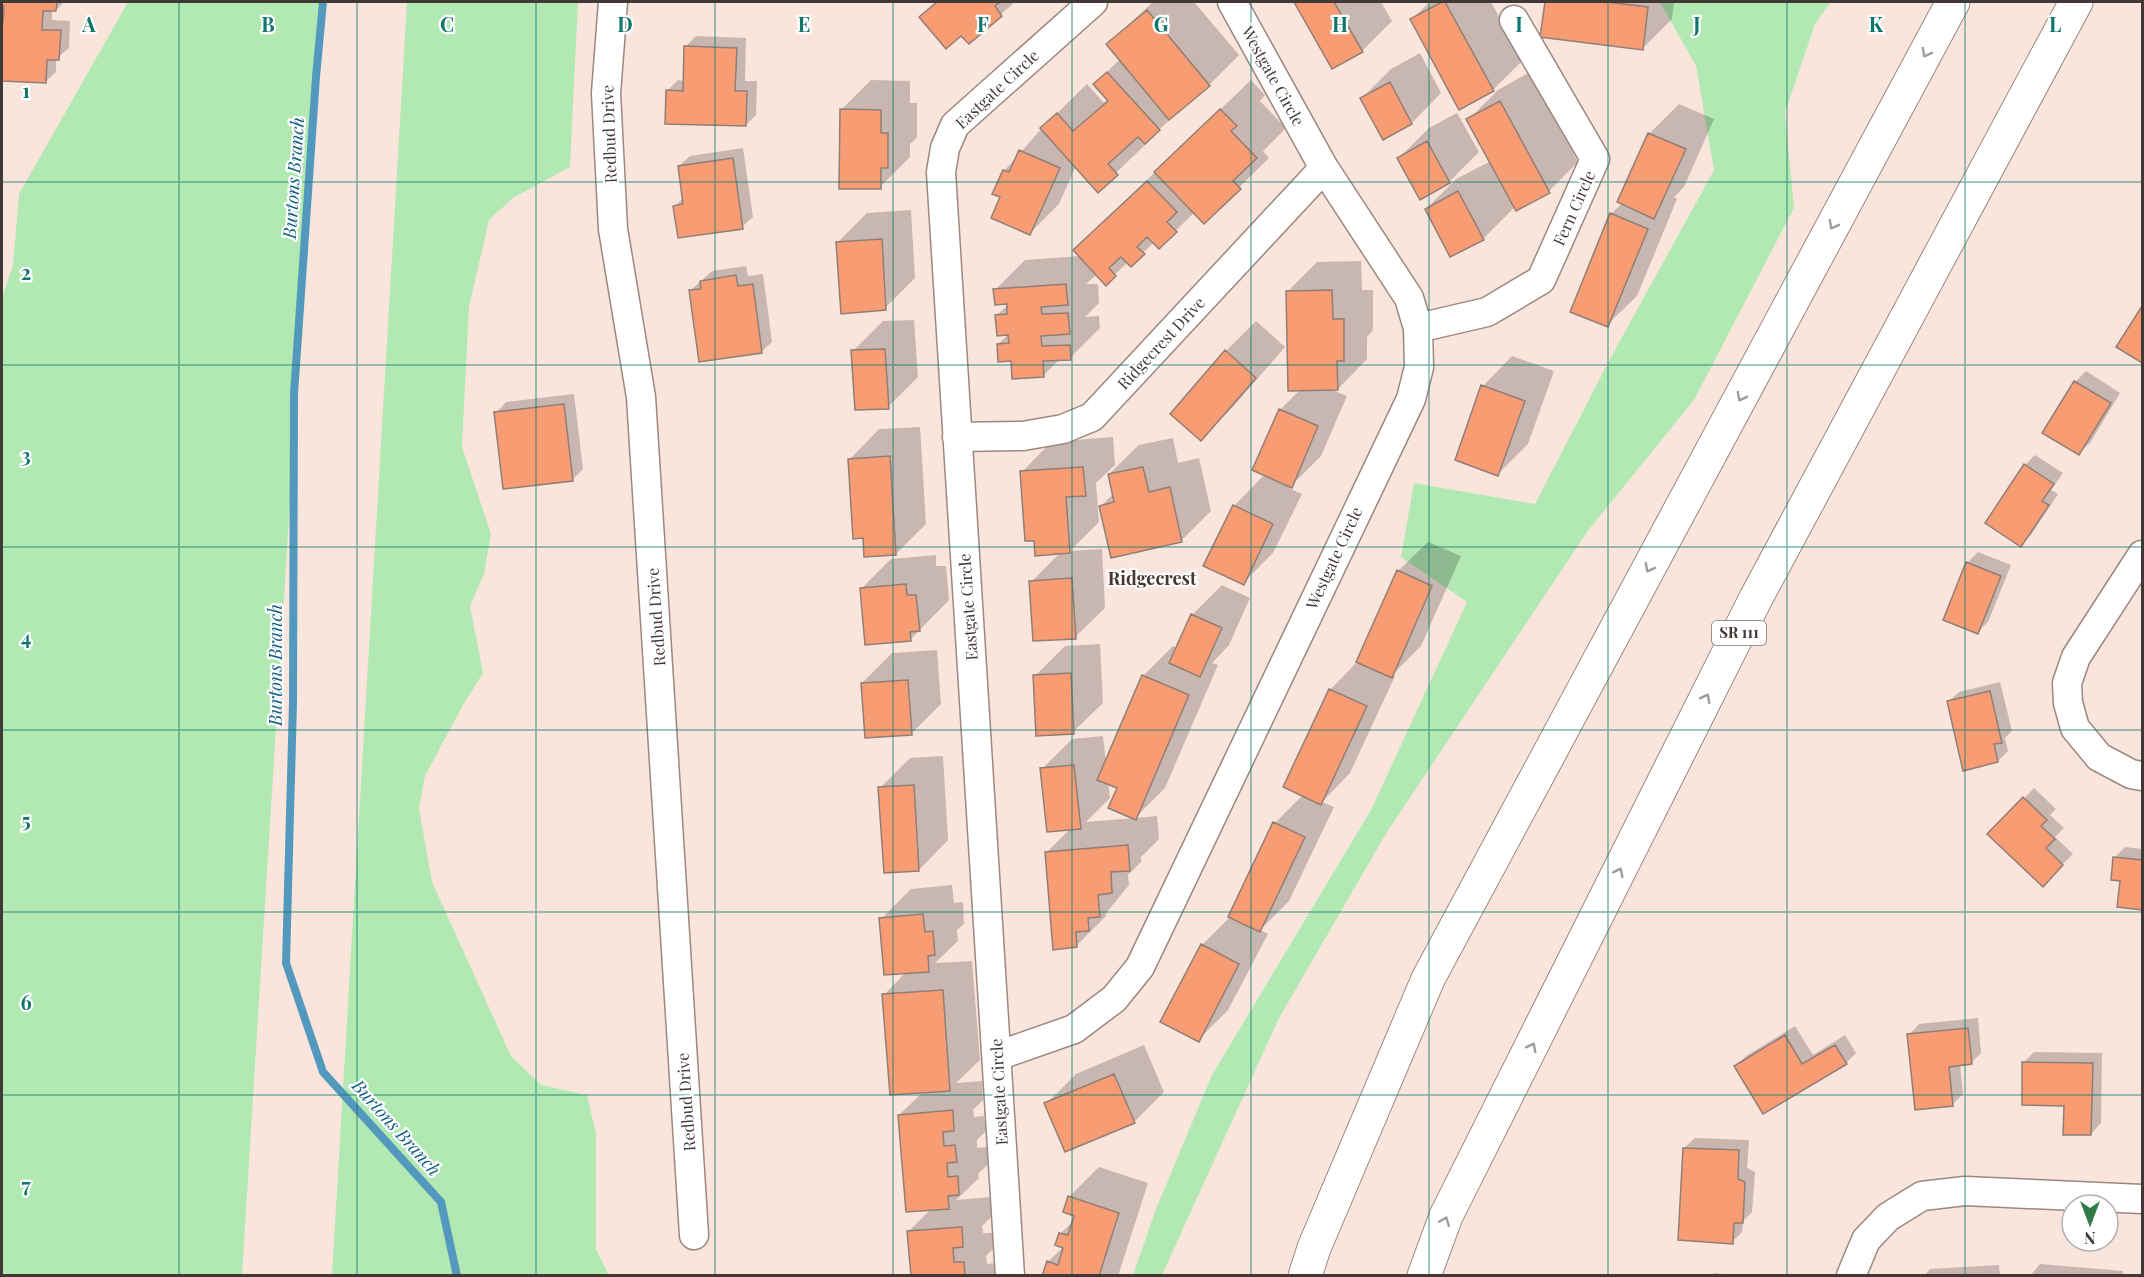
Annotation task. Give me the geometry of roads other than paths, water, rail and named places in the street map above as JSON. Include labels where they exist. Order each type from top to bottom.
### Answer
[{"type":"highway","points":[[1305,1275],[1314,1248],[1428,979],[1953,2]]},
{"type":"highway","name":"SR 111","points":[[1424,1275],[1446,1216],[1756,598],[2076,2]]},
{"type":"street","name":"Redbud Drive","points":[[613,2],[606,93],[613,229],[641,397],[694,1235]]},
{"type":"street","name":"Eastgate Circle","points":[[1010,1275],[941,172],[945,148],[955,125],[1093,2]]},
{"type":"street","name":"Westgate Circle","points":[[997,1056],[1074,1029],[1114,999],[1140,967],[1411,399],[1419,367],[1418,328],[1409,298],[1324,168],[1232,2]]},
{"type":"street","name":"Fern Circle","points":[[1418,328],[1487,312],[1541,280],[1595,159],[1514,20]]},
{"type":"street","name":"Ridgecrest Drive","points":[[957,437],[1023,436],[1064,429],[1092,417],[1324,168]]},
{"type":"street","points":[[2142,555],[2076,657],[2067,683],[2068,703],[2075,728],[2099,757],[2131,774],[2142,776]]},
{"type":"street","points":[[1851,1275],[1866,1240],[1888,1217],[1922,1196],[1965,1191],[2142,1198]]},
{"type":"waterway","name":"Burtons Branch","points":[[323,2],[294,394],[293,703],[286,963],[323,1072],[441,1202],[457,1276]]},
{"type":"district","name":"Ridgecrest","points":[[1152,579]]}]
